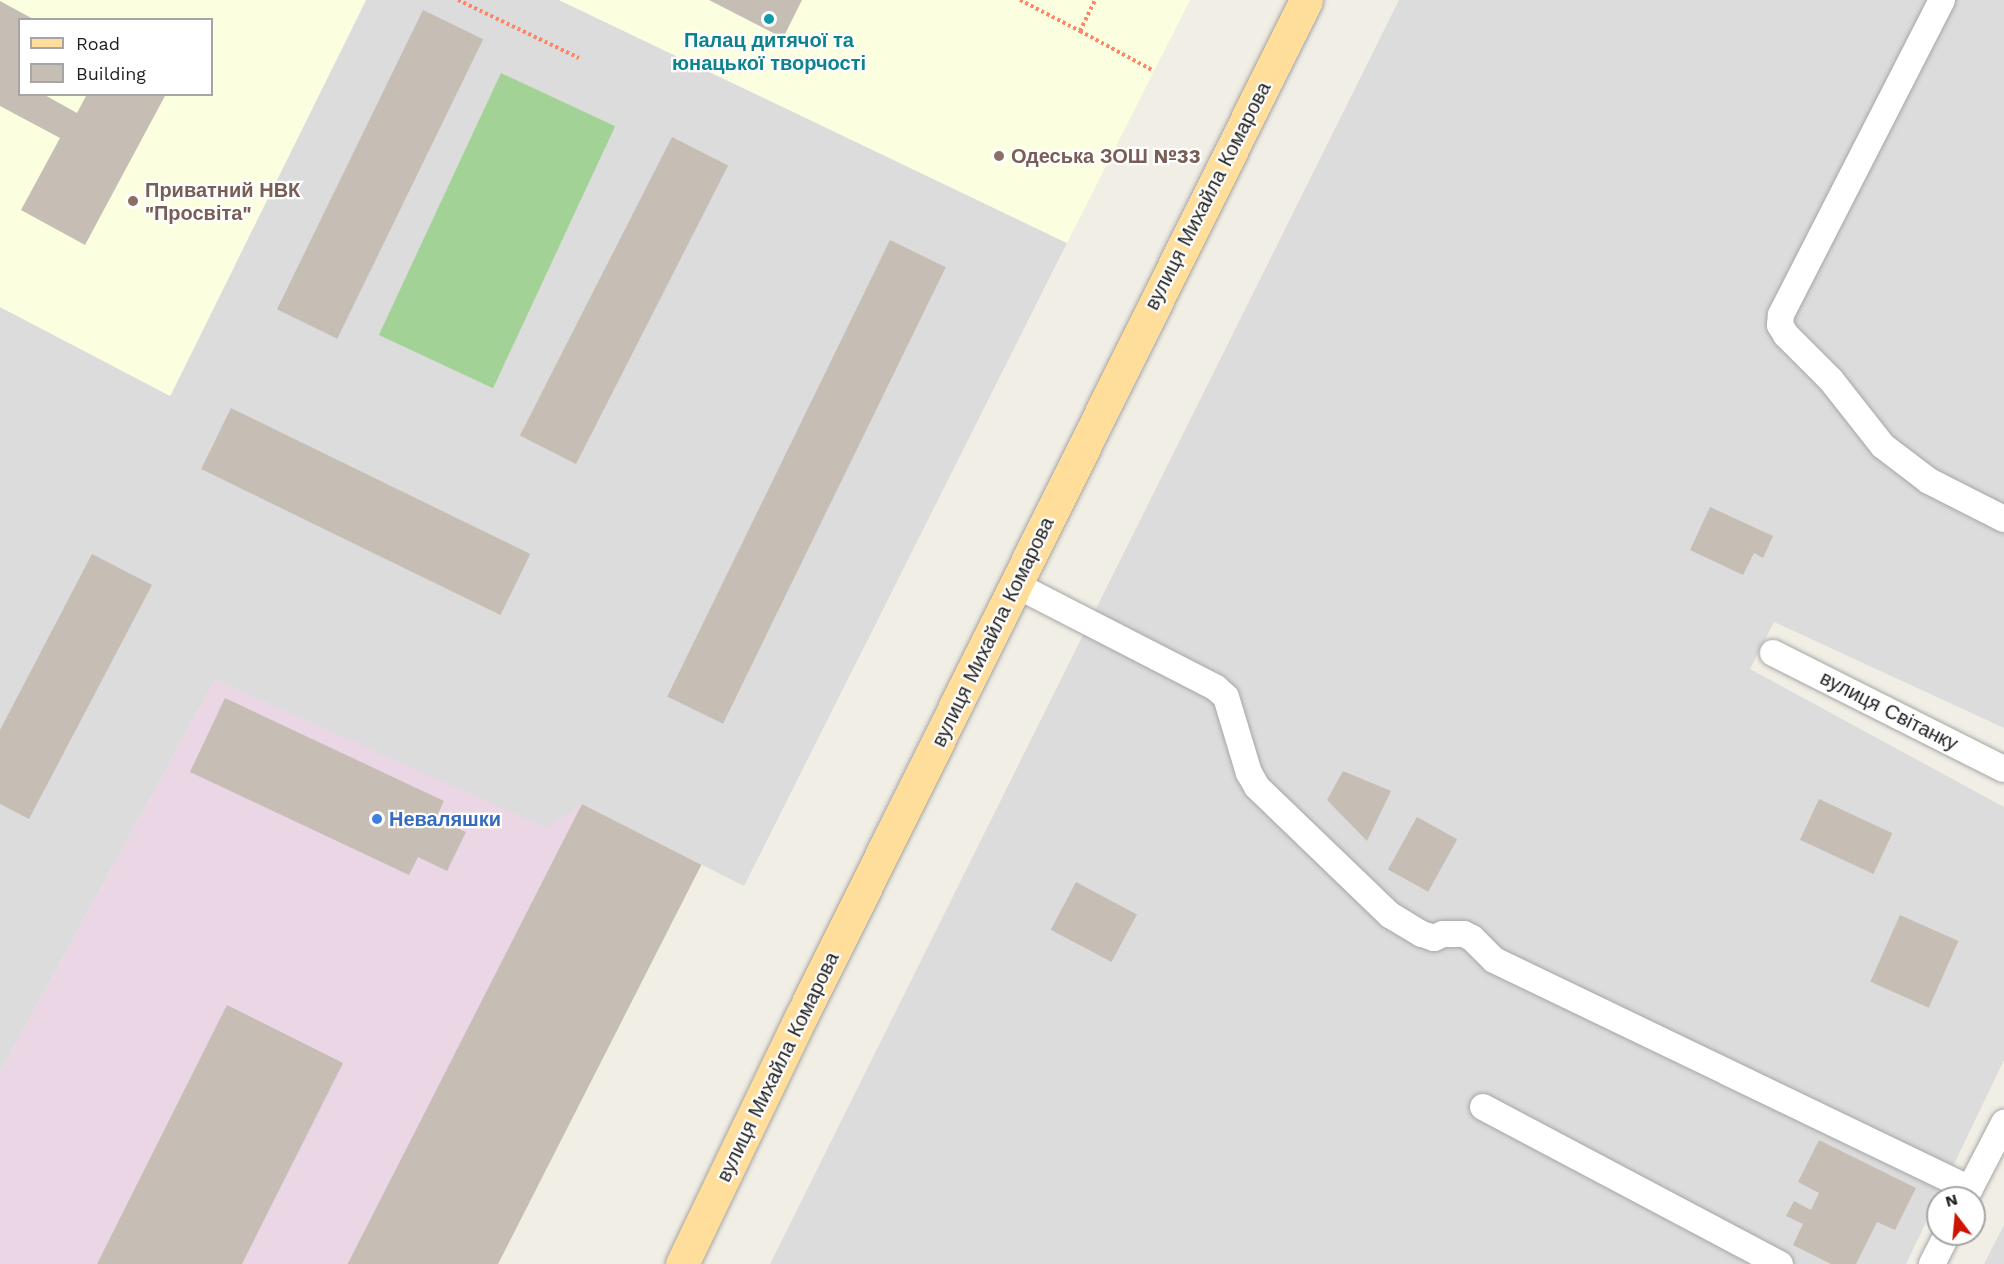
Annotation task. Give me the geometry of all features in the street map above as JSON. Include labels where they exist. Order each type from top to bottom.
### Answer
[{"type":"main road","name":"вулиця Михайла Комарова","points":[[682,1264],[802,1015],[1306,0]]},
{"type":"street","points":[[1942,0],[1781,315],[1780,324],[1786,335],[1832,380],[1883,446],[1929,480],[2004,519]]},
{"type":"street","points":[[1016,585],[1216,688],[1226,697],[1249,773],[1257,787],[1390,915],[1422,934],[1434,938],[1453,933],[1472,938],[1494,960],[1954,1186]]},
{"type":"street","name":"вулиця Світанку","points":[[1773,653],[2004,769]]},
{"type":"street","points":[[1483,1107],[1780,1264]]},
{"type":"street","points":[[1972,1186],[2004,1123]]},
{"type":"street","points":[[1932,1264],[1941,1246]]},
{"type":"path","points":[[458,0],[579,58]]},
{"type":"path","points":[[1020,0],[1154,71]]},
{"type":"path","points":[[1080,31],[1095,0]]},
{"type":"shaded area","name":"Приватний НВК \"Просвіта\"","points":[[0,0],[366,0],[170,396],[0,307]]},
{"type":"shaded area","points":[[366,0],[559,0],[1067,243],[744,886],[582,804],[547,829],[215,680],[0,1072],[0,307],[171,395]]},
{"type":"shaded area","name":"Одеська ЗОШ №33","points":[[559,0],[1190,0],[1067,243]]},
{"type":"shaded area","points":[[1399,0],[2004,0],[2004,728],[1774,622],[1750,669],[2004,807],[2004,1060],[1943,1186],[1926,1186],[1926,1222],[1906,1264],[770,1264]]},
{"type":"shaded area","points":[[215,680],[547,828],[582,804],[701,865],[494,1264],[0,1264],[0,1072]]},
{"type":"shaded area","points":[[2004,1225],[2004,1264],[1984,1264]]},
{"type":"green space","points":[[501,73],[615,126],[493,388],[379,335]]},
{"type":"building","name":"Палац дитячої та юнацької творчості","points":[[709,0],[802,0],[783,38]]},
{"type":"building","points":[[0,1],[31,18],[18,18],[18,96],[47,96],[77,113],[86,96],[165,96],[85,245],[21,210],[60,138],[0,106]]},
{"type":"building","points":[[423,10],[483,39],[337,339],[277,309]]},
{"type":"building","points":[[672,137],[728,166],[576,464],[520,435]]},
{"type":"building","points":[[890,240],[946,267],[723,724],[667,697]]},
{"type":"building","points":[[231,408],[530,554],[500,615],[201,469]]},
{"type":"building","points":[[1710,507],[1773,536],[1763,558],[1754,553],[1743,575],[1690,550]]},
{"type":"building","points":[[92,554],[152,585],[29,819],[0,804],[0,730]]},
{"type":"building","points":[[225,698],[444,801],[436,818],[466,832],[447,871],[418,857],[409,875],[190,772]]},
{"type":"building","points":[[1343,771],[1391,791],[1367,841],[1327,800]]},
{"type":"building","points":[[1819,799],[1892,833],[1873,874],[1800,840]]},
{"type":"building","points":[[582,804],[701,865],[498,1264],[348,1264]]},
{"type":"building","points":[[1417,817],[1457,839],[1428,892],[1388,869]]},
{"type":"building","points":[[1076,882],[1137,914],[1112,962],[1051,930]]},
{"type":"building","points":[[1900,915],[1958,941],[1929,1008],[1870,982]]},
{"type":"building","points":[[227,1005],[343,1063],[242,1264],[97,1264]]},
{"type":"building","points":[[1819,1140],[1916,1188],[1895,1230],[1877,1222],[1856,1264],[1831,1264],[1793,1245],[1803,1224],[1786,1216],[1794,1201],[1811,1210],[1819,1193],[1798,1182]]},
{"type":"place","name":"Палац дитячої та юнацької творчості","points":[[769,19]]},
{"type":"place","name":"Одеська ЗОШ №33","points":[[999,156]]},
{"type":"place","name":"Приватний НВК \"Просвіта\"","points":[[133,201]]},
{"type":"place","name":"Неваляшки","points":[[377,819]]}]
